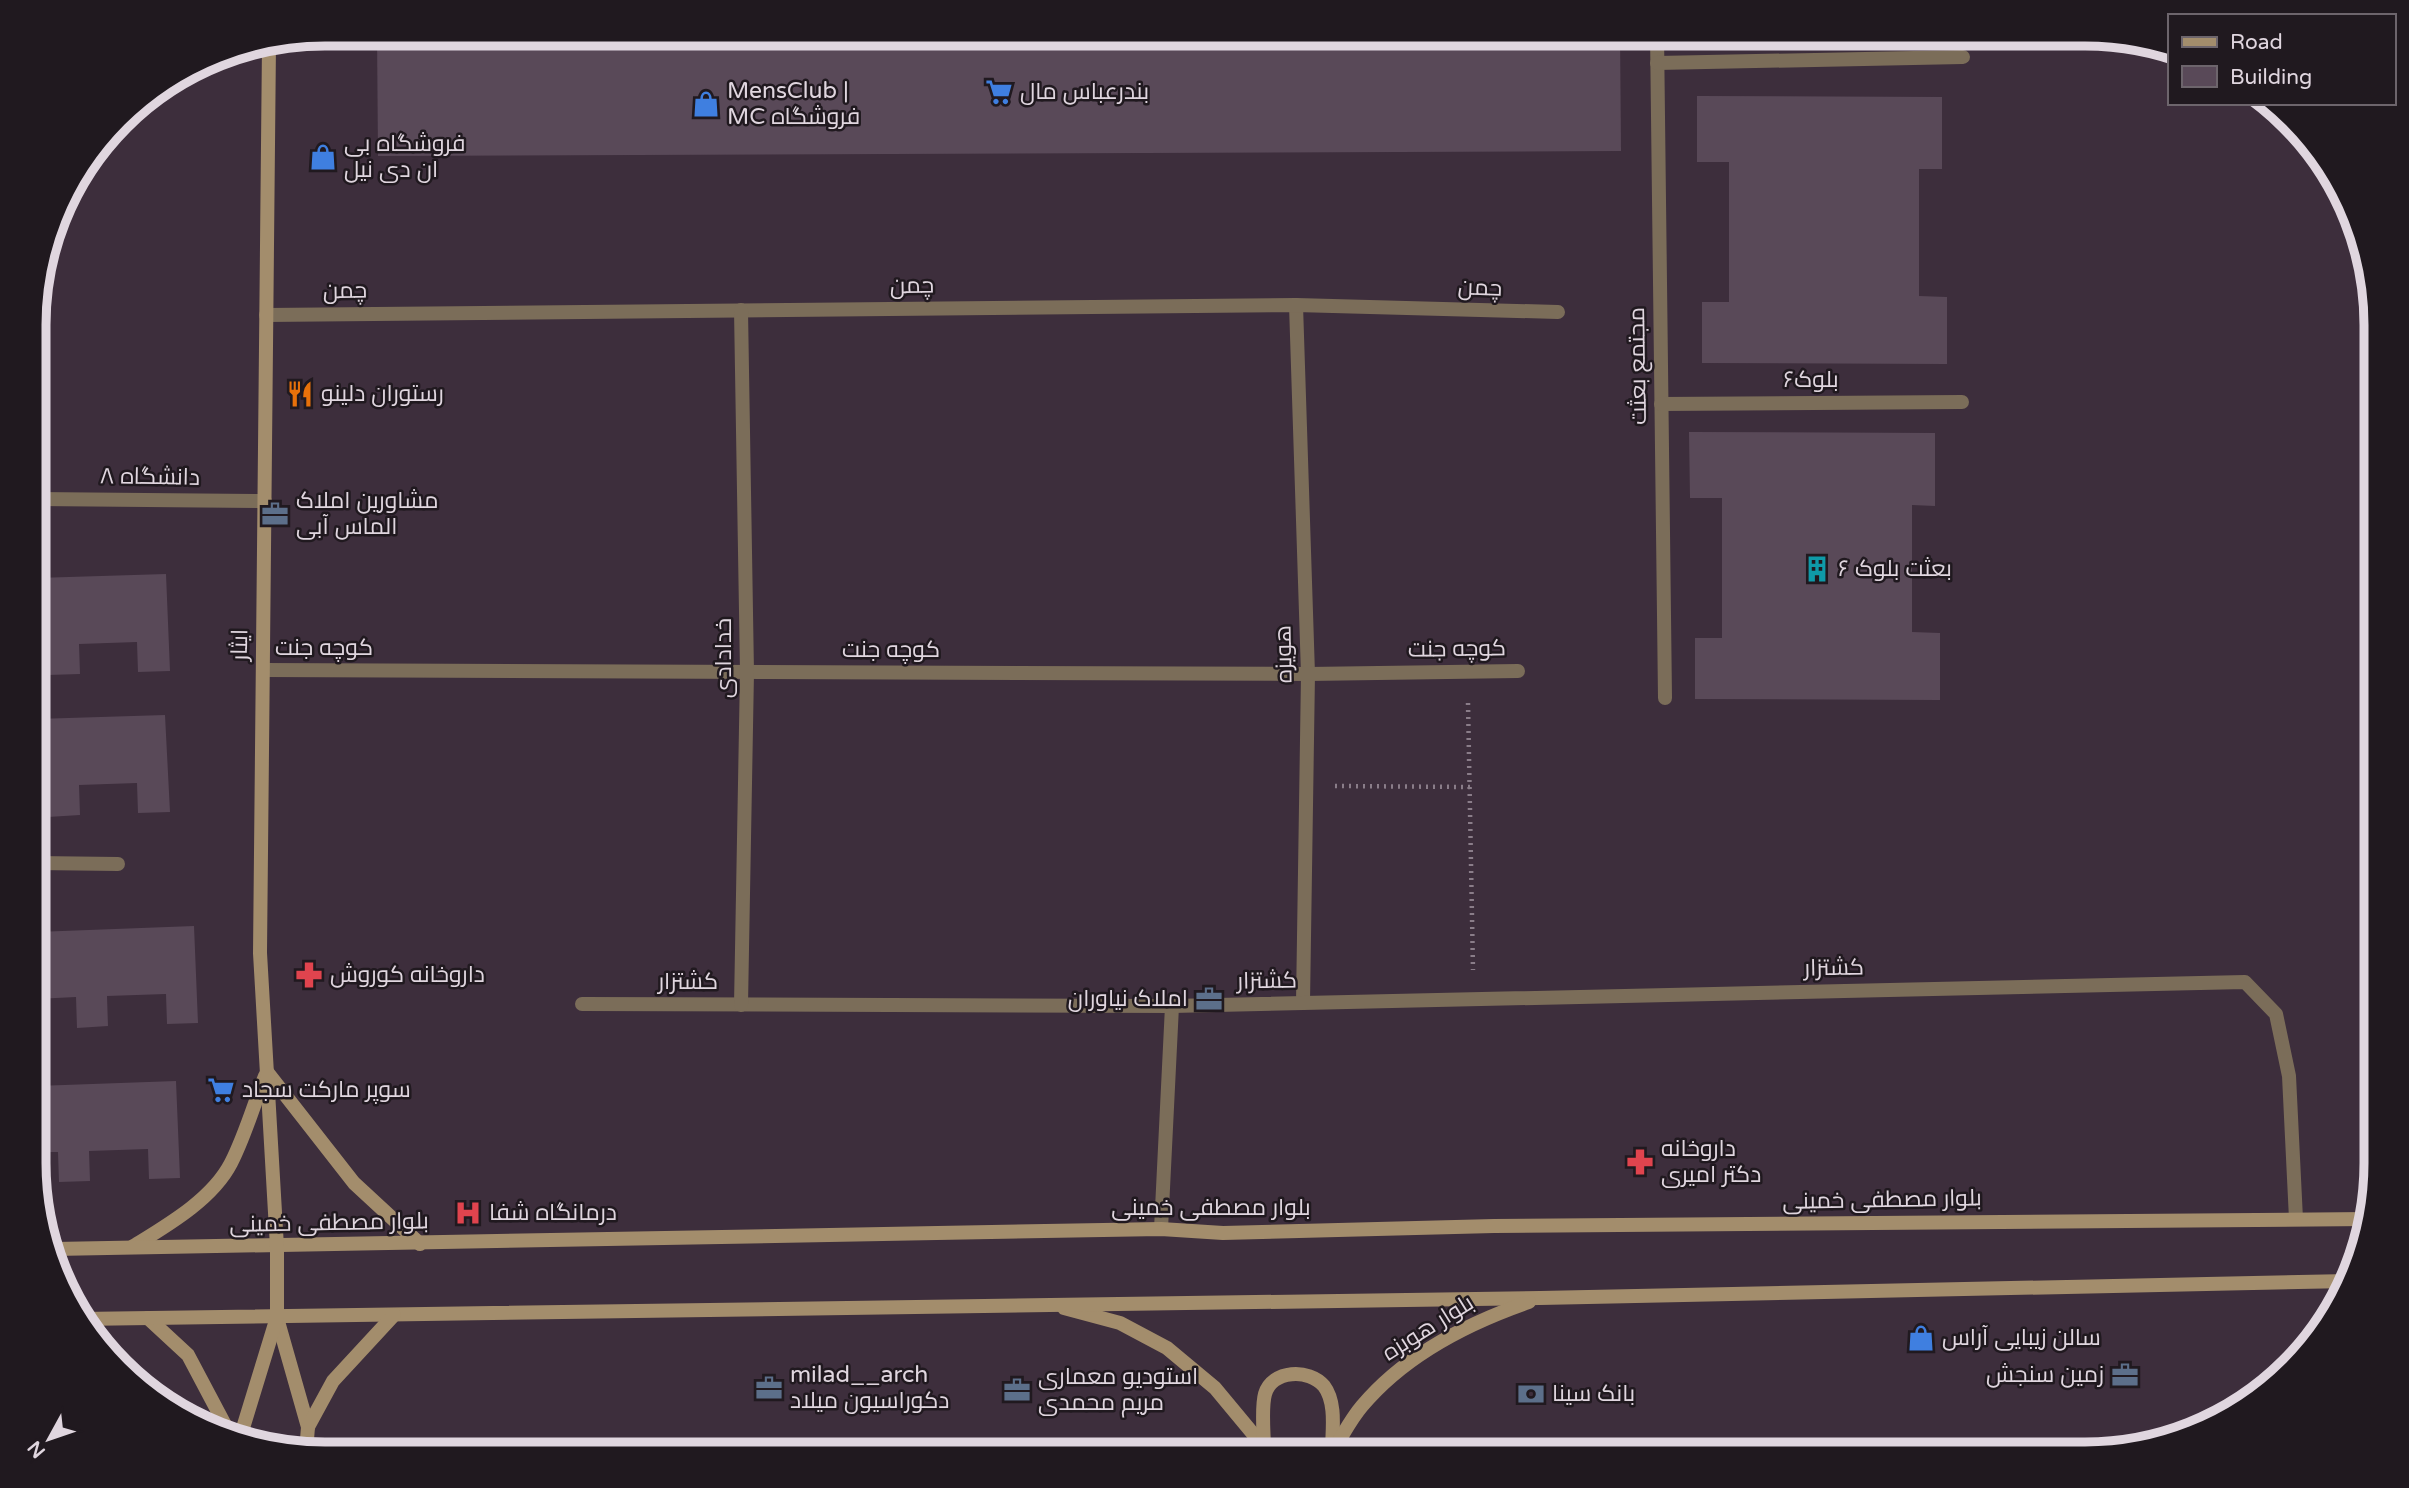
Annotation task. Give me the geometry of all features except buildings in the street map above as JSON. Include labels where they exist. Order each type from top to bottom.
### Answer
[{"type":"main road","name":"ایثار","points":[[269,51],[260,953],[277,1247],[277,1317]]},
{"type":"main road","points":[[267,1072],[354,1183],[420,1244]]},
{"type":"main road","points":[[130,1248],[183,1214],[205,1195],[230,1164],[267,1072]]},
{"type":"main road","name":"بلوار مصطفی خمینی","points":[[59,1249],[1161,1229],[1223,1233],[1522,1226],[2358,1219]]},
{"type":"main road","points":[[94,1319],[1540,1298],[2338,1280]]},
{"type":"main road","name":"بلوار هوبزه","points":[[1339,1442],[1361,1407],[1390,1376],[1447,1339],[1492,1315],[1540,1298]]},
{"type":"main road","points":[[1047,1303],[1120,1323],[1167,1348],[1215,1388],[1257,1442]]},
{"type":"main road","points":[[308,1427],[334,1381],[394,1315]]},
{"type":"main road","points":[[277,1317],[308,1427],[307,1442]]},
{"type":"main road","points":[[242,1430],[277,1317]]},
{"type":"main road","points":[[148,1318],[188,1355],[224,1424]]},
{"type":"main road","points":[[1264,1442],[1264,1395],[1272,1381],[1289,1374],[1310,1377],[1323,1386],[1331,1404],[1332,1442]]},
{"type":"street","name":"مجتمع بعثت","points":[[1657,46],[1665,698]]},
{"type":"street","points":[[1657,63],[1963,57]]},
{"type":"street","name":"چمن","points":[[266,315],[1296,305],[1558,313]]},
{"type":"street","name":"هویزه","points":[[1296,305],[1308,674],[1303,1003]]},
{"type":"street","name":"خدادادی","points":[[741,310],[747,672],[741,1005]]},
{"type":"street","name":"بلوک۶","points":[[1661,404],[1962,402]]},
{"type":"street","name":"دانشگاه ۸","points":[[46,499],[265,501]]},
{"type":"street","name":"کوچه جنت","points":[[263,670],[1308,674],[1518,671]]},
{"type":"street","points":[[46,863],[118,864]]},
{"type":"street","name":"کشتزار","points":[[582,1004],[1172,1006],[2245,982],[2276,1014],[2289,1076],[2296,1219]]},
{"type":"street","points":[[1161,1229],[1172,1006]]},
{"type":"path","points":[[1467,671],[1474,999]]},
{"type":"path","points":[[1306,786],[1470,787]]},
{"type":"place","name":"بندرعباس مال","points":[[999,92]]},
{"type":"place","name":"MensClub | MC فروشگاه","points":[[706,104]]},
{"type":"place","name":"فروشگاه بی ان دی نیل","points":[[323,157]]},
{"type":"place","name":"رستوران دلینو","points":[[300,394]]},
{"type":"place","name":"مشاورین املاک الماس آبی","points":[[275,514]]},
{"type":"place","name":"بعثت بلوک ۶","points":[[1817,569]]},
{"type":"place","name":"داروخانه کوروش","points":[[309,975]]},
{"type":"place","name":"املاک نیاوران","points":[[1209,999]]},
{"type":"place","name":"سوپر مارکت سجاد","points":[[221,1090]]},
{"type":"place","name":"داروخانه دکتر امیری","points":[[1640,1162]]},
{"type":"place","name":"درمانگاه شفا","points":[[468,1213]]},
{"type":"place","name":"سالن زیبایی آراس","points":[[1921,1338]]},
{"type":"place","name":"زمین سنجش","points":[[2125,1375]]},
{"type":"place","name":"milad__arch دکوراسیون میلاد","points":[[769,1388]]},
{"type":"place","name":"استودیو معماری مریم محمدی","points":[[1017,1390]]},
{"type":"place","name":"بانک سینا","points":[[1531,1394]]}]
